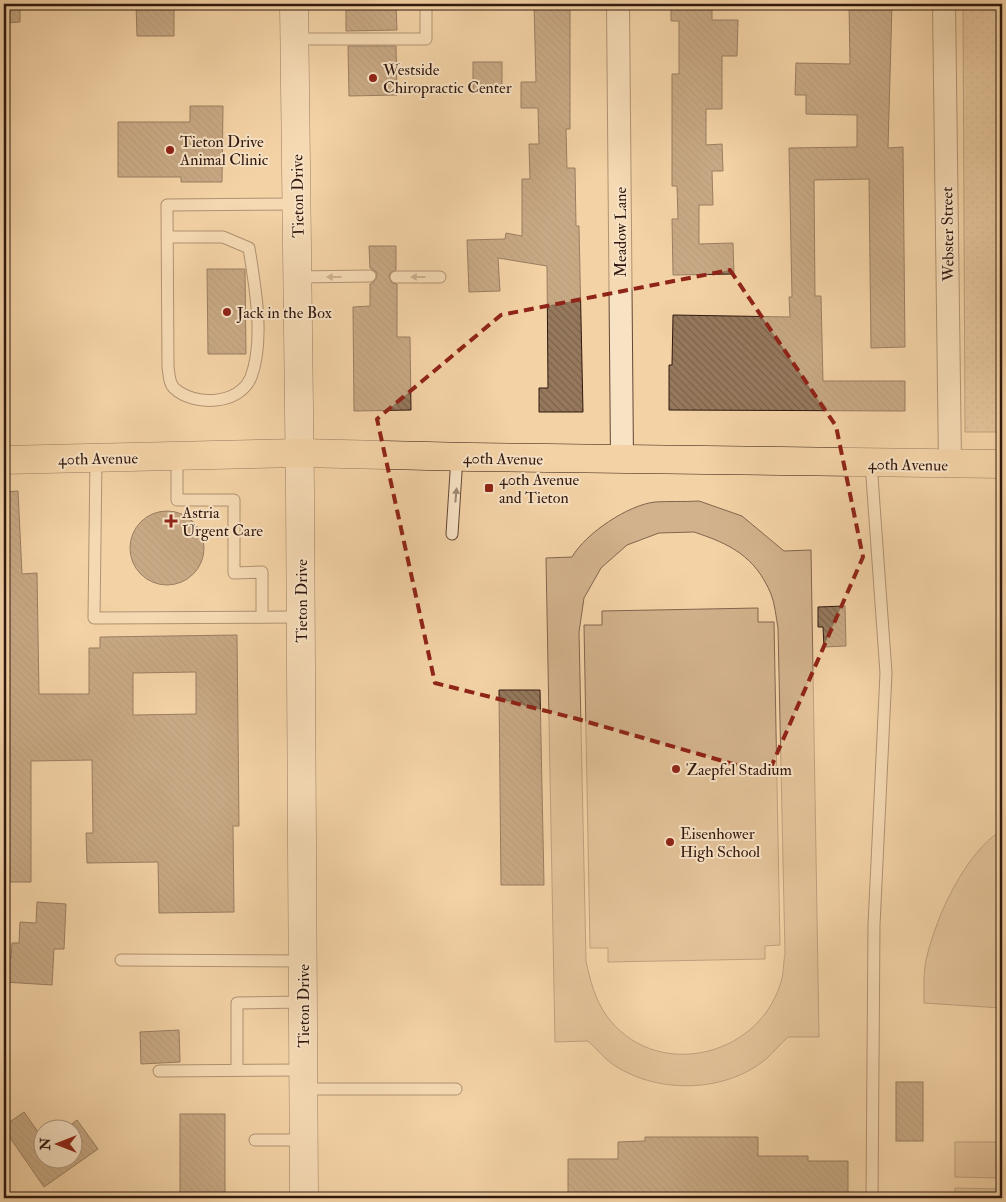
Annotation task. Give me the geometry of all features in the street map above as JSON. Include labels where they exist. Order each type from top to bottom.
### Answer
[{"type":"main road","name":"Tieton Drive","points":[[294,4],[298,204],[304,1198]]},
{"type":"main road","name":"40th Avenue","points":[[4,460],[300,453],[458,457],[1002,464]]},
{"type":"street","name":"Meadow Lane","points":[[618,4],[622,459]]},
{"type":"street","name":"Webster Street","points":[[944,4],[950,464]]},
{"type":"lane","points":[[294,39],[426,39],[426,4]]},
{"type":"lane","points":[[167,237],[223,237],[249,248],[256,294],[256,359],[250,379],[238,393],[215,401],[192,400],[174,388],[170,380],[167,237],[167,205],[298,204]]},
{"type":"lane","points":[[298,277],[370,276]]},
{"type":"lane","points":[[396,276],[440,276]]},
{"type":"lane","points":[[177,456],[177,500],[234,500],[234,573],[262,572],[262,617]]},
{"type":"lane","points":[[452,534],[458,457]]},
{"type":"lane","points":[[96,458],[94,618],[301,617]]},
{"type":"lane","points":[[871,463],[886,673],[874,925],[872,1198]]},
{"type":"lane","points":[[121,960],[303,961]]},
{"type":"lane","points":[[237,1070],[237,1003],[303,1002]]},
{"type":"lane","points":[[159,1071],[237,1070],[303,1079],[456,1089]]},
{"type":"lane","points":[[255,1140],[303,1140]]},
{"type":"highlighted area","points":[[730,270],[836,426],[863,557],[768,774],[574,718],[435,683],[377,419],[501,315]]},
{"type":"shaded area","points":[[963,4],[1002,4],[1002,432],[965,432]]},
{"type":"shaded area","points":[[699,501],[742,516],[784,551],[811,550],[819,1037],[788,1037],[766,1059],[749,1070],[730,1079],[710,1084],[689,1086],[668,1085],[628,1073],[611,1063],[588,1041],[555,1042],[546,558],[572,557],[578,548],[597,530],[633,508],[655,502]],"holes":[[[694,532],[719,541],[740,553],[749,561],[765,581],[774,606],[778,628],[785,954],[780,985],[768,1010],[749,1030],[727,1044],[702,1052],[675,1054],[650,1049],[626,1036],[602,1009],[593,989],[586,961],[579,632],[584,598],[601,568],[627,545],[659,533]]]},
{"type":"shaded area","points":[[758,608],[758,622],[774,622],[780,945],[765,946],[765,959],[608,962],[608,948],[590,948],[584,625],[602,625],[602,611]]},
{"type":"shaded area","points":[[1002,830],[1002,1008],[924,1003],[926,962],[945,904],[954,886],[976,854]]},
{"type":"shaded area","points":[[955,1142],[1002,1142],[1002,1178],[955,1177]]},
{"type":"shaded area","points":[[955,1188],[1002,1189],[1002,1198],[955,1198]]},
{"type":"building","points":[[4,4],[20,4],[20,22],[4,23]]},
{"type":"building","points":[[136,4],[174,4],[174,36],[137,36]]},
{"type":"building","points":[[346,4],[396,4],[397,30],[346,31]]},
{"type":"building","points":[[534,4],[570,4],[570,129],[566,129],[567,168],[575,168],[576,226],[579,226],[583,412],[539,412],[539,388],[548,388],[547,266],[498,258],[500,291],[469,292],[467,240],[505,239],[506,233],[522,236],[522,179],[530,179],[529,144],[539,144],[538,108],[521,108],[521,82],[536,82]]},
{"type":"building","points":[[671,4],[712,4],[712,20],[738,20],[737,56],[722,56],[722,109],[706,109],[706,145],[722,144],[723,171],[712,171],[713,205],[699,205],[699,244],[733,243],[734,274],[673,275],[672,219],[678,219],[677,186],[672,186],[672,74],[679,74],[679,21],[671,21]]},
{"type":"building","points":[[849,4],[892,4],[888,148],[903,147],[905,347],[871,348],[869,179],[814,180],[815,296],[821,296],[823,381],[905,381],[905,411],[669,410],[669,365],[672,365],[673,315],[790,317],[789,297],[792,297],[789,148],[857,147],[857,115],[806,114],[806,95],[795,95],[796,63],[850,64]]},
{"type":"building","name":"Westside Chiropractic Center","points":[[348,46],[396,46],[397,95],[349,96]]},
{"type":"building","points":[[473,62],[502,62],[502,90],[473,90]]},
{"type":"building","name":"Tieton Drive Animal Clinic","points":[[190,106],[223,106],[222,182],[181,182],[181,177],[118,177],[118,122],[190,122]]},
{"type":"building","points":[[369,246],[396,246],[396,270],[390,273],[389,277],[392,283],[397,284],[397,337],[410,337],[411,410],[354,411],[353,307],[370,306],[370,284],[374,282],[377,276],[376,272],[370,268]]},
{"type":"building","name":"Jack in the Box","points":[[207,269],[245,269],[246,354],[208,354]]},
{"type":"building","points":[[18,491],[22,574],[37,573],[39,694],[89,694],[89,648],[100,648],[100,637],[237,635],[239,826],[233,826],[234,912],[159,913],[158,862],[87,863],[86,833],[93,833],[92,760],[31,761],[31,882],[4,882],[6,690],[4,690],[4,492]],"holes":[[[196,672],[196,714],[133,715],[133,673]]]},
{"type":"building","points":[[167,511],[188,517],[198,527],[204,548],[198,569],[188,579],[167,585],[146,579],[136,569],[130,548],[136,527],[146,517]]},
{"type":"building","points":[[845,606],[846,646],[824,647],[823,627],[818,627],[818,607]]},
{"type":"building","points":[[499,690],[540,690],[544,885],[501,885]]},
{"type":"building","points":[[37,902],[66,904],[64,949],[54,949],[52,985],[4,982],[5,958],[11,958],[12,943],[19,943],[20,922],[36,923]]},
{"type":"building","points":[[179,1030],[180,1062],[141,1064],[140,1032]]},
{"type":"building","points":[[896,1082],[923,1082],[923,1141],[896,1141]]},
{"type":"building","points":[[24,1112],[32,1123],[32,1170],[4,1129],[4,1126]]},
{"type":"building","points":[[180,1114],[225,1114],[225,1198],[180,1198]]},
{"type":"building","points":[[82,1127],[98,1149],[82,1160]]},
{"type":"building","points":[[645,1137],[758,1137],[758,1156],[808,1156],[808,1161],[848,1161],[848,1198],[568,1198],[568,1159],[618,1159],[618,1142],[645,1141]]},
{"type":"building","points":[[32,1170],[68,1170],[44,1187]]},
{"type":"place","name":"Westside Chiropractic Center","points":[[373,78]]},
{"type":"place","name":"Tieton Drive Animal Clinic","points":[[170,150]]},
{"type":"place","name":"Jack in the Box","points":[[227,312]]},
{"type":"place","name":"40th Avenue and Tieton","points":[[489,488]]},
{"type":"place","name":"Astria Urgent Care","points":[[171,521]]},
{"type":"place","name":"Zaepfel Stadium","points":[[676,769]]},
{"type":"place","name":"Eisenhower High School","points":[[670,842]]}]
